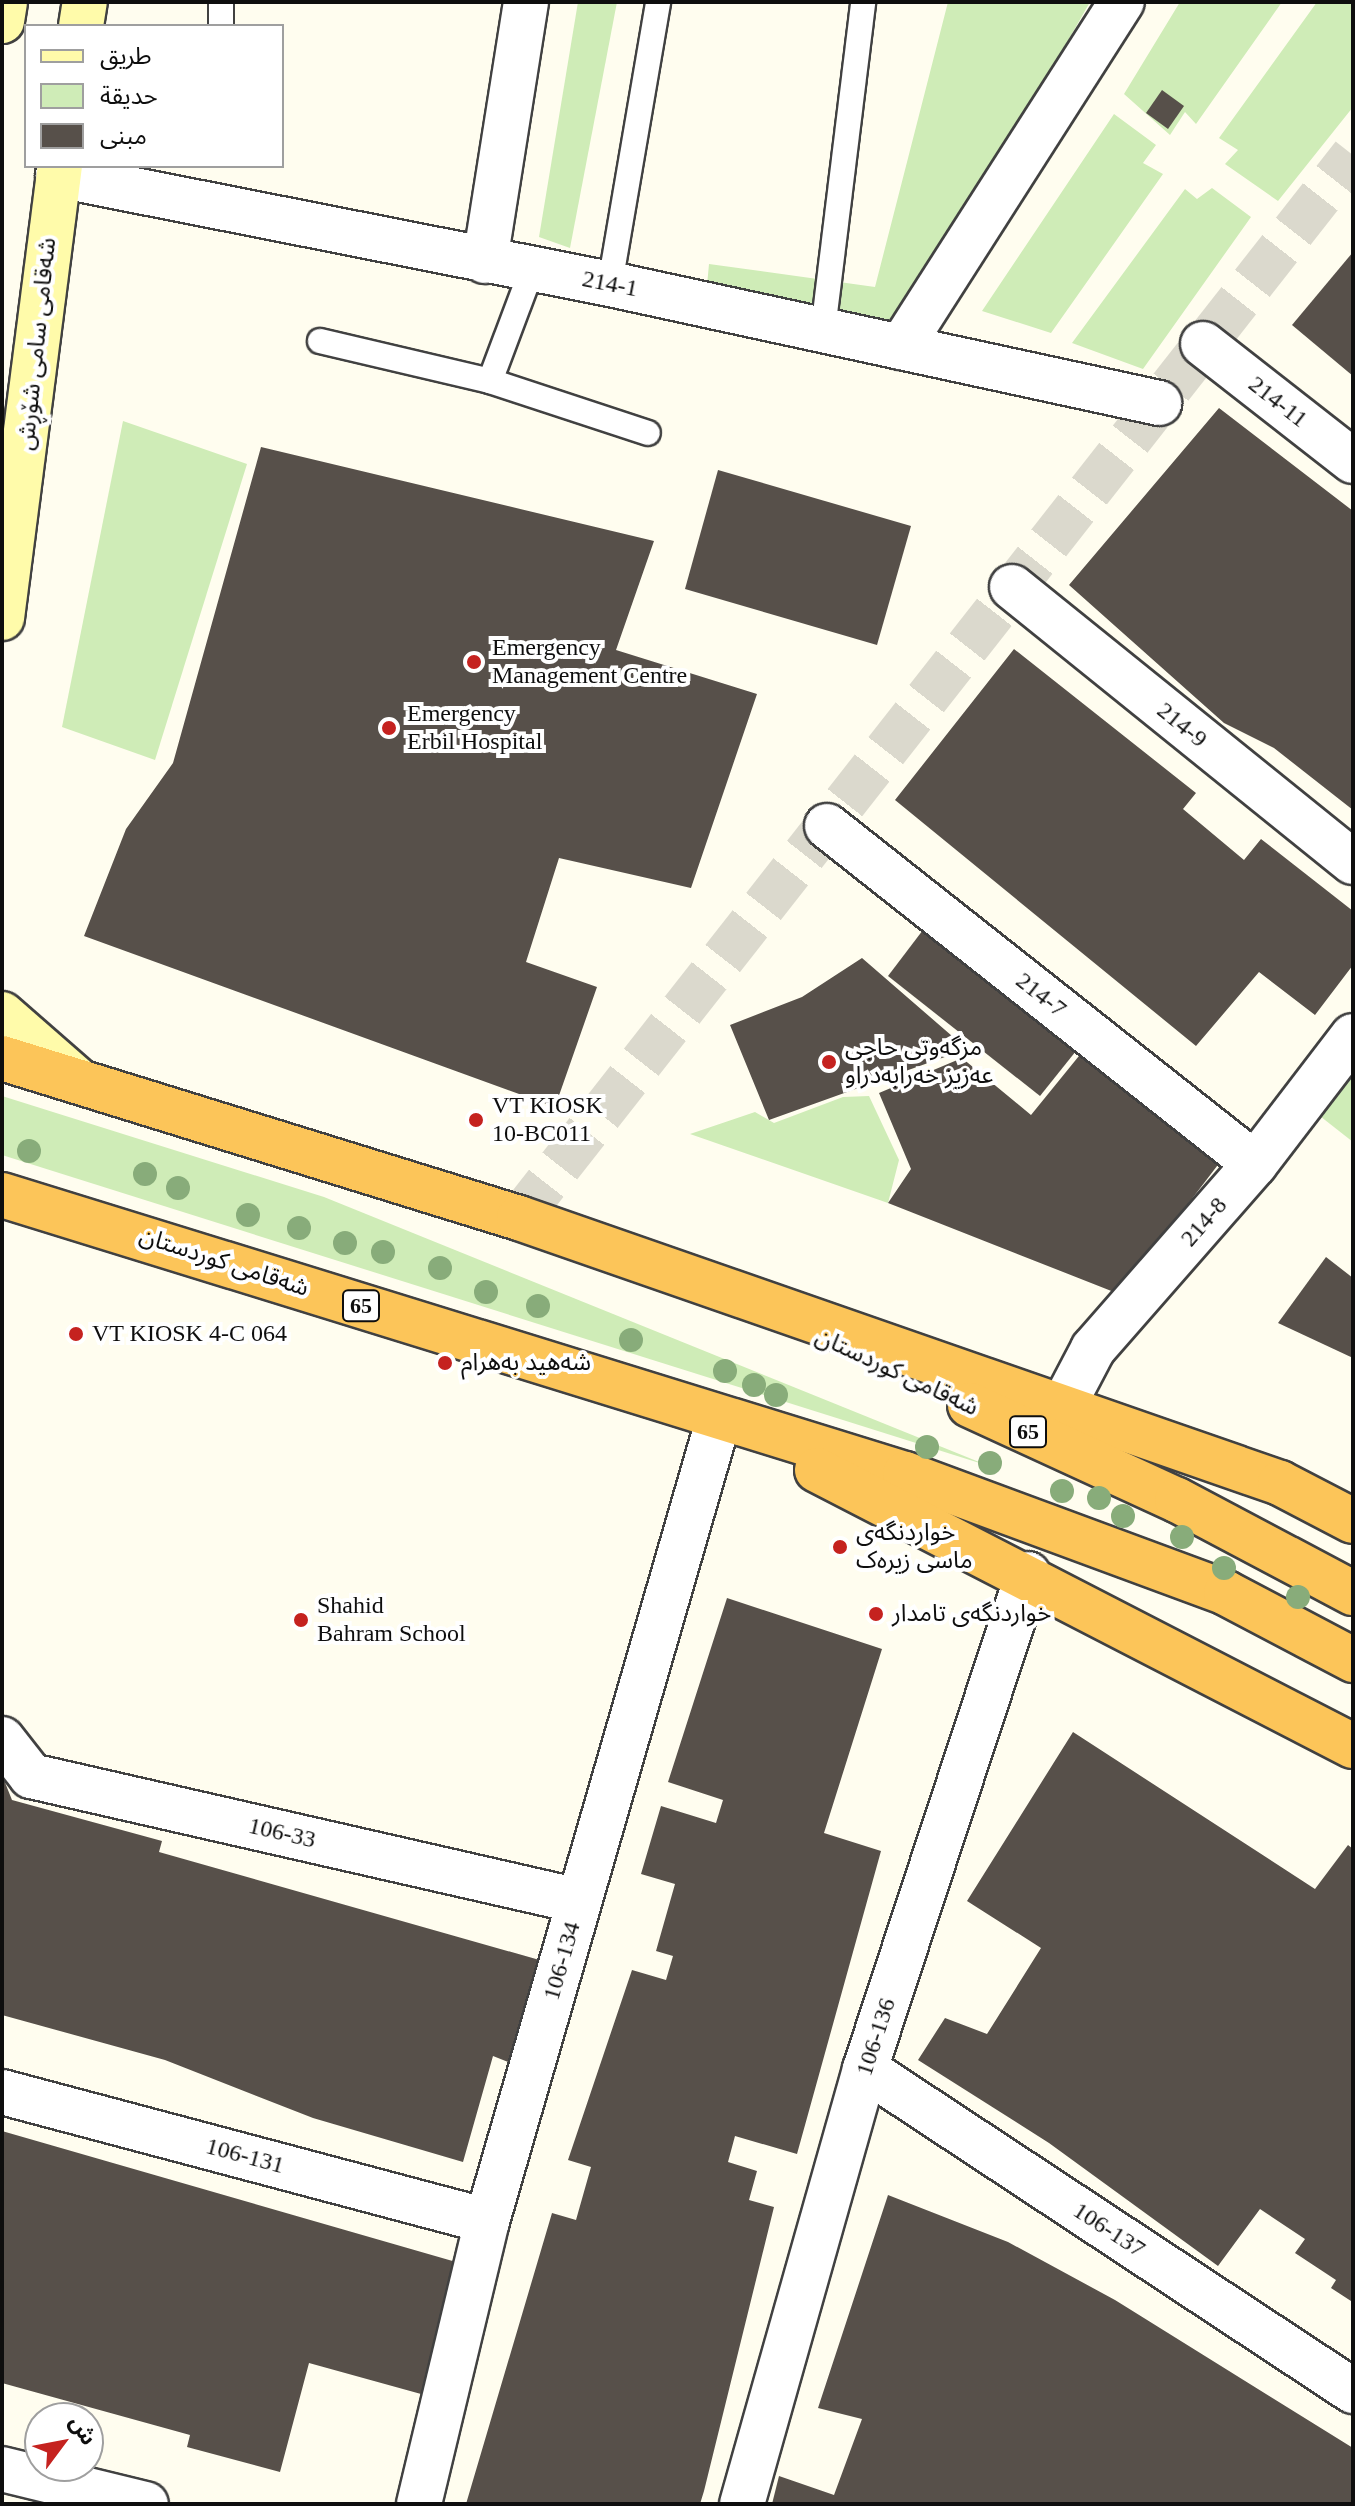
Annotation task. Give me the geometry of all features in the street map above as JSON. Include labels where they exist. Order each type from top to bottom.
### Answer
[{"type":"highway","name":"شەقامی کوردستان","points":[[2,1058],[75,1078],[698,1281],[1061,1410],[1280,1483],[1353,1521]]},
{"type":"highway","name":"شەقامی کوردستان","points":[[2,1195],[718,1421],[905,1474],[1135,1555],[1351,1659]]},
{"type":"highway","name":"شەقامی کوردستان","points":[[698,1281],[1177,1500],[1353,1593]]},
{"type":"highway","name":"شەقامی کوردستان","points":[[718,1421],[1028,1574],[1353,1746]]},
{"type":"main road","points":[[2,21],[5,2]]},
{"type":"main road","points":[[81,24],[85,2]]},
{"type":"main road","name":"شەقامی سامی شۆڕش","points":[[2,618],[35,389],[59,171]]},
{"type":"main road","points":[[2,429],[35,389]]},
{"type":"main road","points":[[2,1014],[75,1078]]},
{"type":"street","points":[[485,261],[526,2]]},
{"type":"street","points":[[901,347],[1122,2]]},
{"type":"street","name":"214-1","points":[[59,171],[485,261],[610,284],[1159,403]]},
{"type":"street","name":"214-11","points":[[1203,344],[1353,461]]},
{"type":"street","name":"214-9","points":[[1012,587],[1353,862]]},
{"type":"street","name":"214-7","points":[[827,826],[1255,1164]]},
{"type":"street","name":"214-8","points":[[1061,1410],[1093,1349],[1255,1164],[1353,1036]]},
{"type":"street","name":"106-134","points":[[419,2504],[487,2221],[718,1421]]},
{"type":"street","name":"106-136","points":[[742,2504],[865,2069],[1028,1574]]},
{"type":"street","name":"106-33","points":[[2,1739],[31,1776],[579,1901]]},
{"type":"street","name":"106-137","points":[[865,2069],[1353,2391]]},
{"type":"street","name":"106-131","points":[[2,2092],[487,2221]]},
{"type":"street","points":[[2,2469],[146,2504]]},
{"type":"lane","points":[[221,2],[221,24]]},
{"type":"lane","points":[[610,284],[658,2]]},
{"type":"lane","points":[[823,330],[863,2]]},
{"type":"lane","points":[[490,381],[532,269]]},
{"type":"lane","points":[[320,341],[490,381],[648,433]]},
{"type":"green space","points":[[578,2],[617,2],[570,248],[539,237]]},
{"type":"green space","points":[[948,2],[1090,2],[900,335],[706,296],[709,264],[875,287]]},
{"type":"green space","points":[[1180,2],[1282,2],[1196,124],[1185,112],[1170,135],[1124,94]]},
{"type":"green space","points":[[1317,2],[1353,2],[1353,107],[1278,201],[1225,164],[1238,150],[1219,138]]},
{"type":"green space","points":[[1114,114],[1156,145],[1143,163],[1163,174],[1051,333],[982,311]]},
{"type":"green space","points":[[1212,188],[1251,217],[1143,369],[1072,343],[1185,189],[1197,199]]},
{"type":"green space","points":[[123,421],[247,464],[155,760],[62,727]]},
{"type":"green space","points":[[1353,1054],[1353,1142],[1311,1109]]},
{"type":"green space","points":[[2,1096],[324,1197],[989,1466],[2,1155]]},
{"type":"green space","points":[[869,1096],[899,1160],[888,1203],[690,1134],[755,1112],[774,1123],[843,1097]]},
{"type":"building","points":[[1162,90],[1184,106],[1168,129],[1146,113]]},
{"type":"building","points":[[1353,252],[1353,376],[1292,325]]},
{"type":"building","points":[[1219,408],[1353,511],[1353,810],[1274,748],[1224,723],[1069,585]]},
{"type":"building","points":[[261,447],[654,541],[616,650],[757,694],[691,888],[559,858],[526,962],[597,987],[555,1107],[84,936],[126,829],[173,763]]},
{"type":"building","points":[[718,470],[911,526],[877,645],[685,589]]},
{"type":"building","points":[[1014,649],[1196,793],[1183,809],[1244,860],[1261,839],[1353,911],[1353,965],[1315,1015],[1259,972],[1196,1046],[895,800]]},
{"type":"building","points":[[926,926],[1080,1046],[1040,1096],[888,976]]},
{"type":"building","points":[[862,958],[967,1049],[769,1120],[730,1025],[802,997]]},
{"type":"building","points":[[1083,1051],[1227,1153],[1119,1294],[888,1203],[911,1169],[879,1093],[962,1058],[1031,1115]]},
{"type":"building","points":[[1326,1257],[1353,1278],[1353,1358],[1278,1323]]},
{"type":"building","points":[[727,1598],[882,1649],[824,1833],[881,1851],[797,2154],[735,2136],[728,2162],[757,2171],[749,2200],[774,2207],[704,2491],[700,2504],[466,2504],[552,2213],[576,2220],[591,2167],[568,2160],[632,1970],[666,1980],[673,1956],[656,1951],[675,1884],[641,1874],[661,1806],[716,1823],[723,1800],[668,1782]]},
{"type":"building","points":[[1073,1732],[1315,1889],[1348,1845],[1353,1849],[1351,2301],[1331,2288],[1336,2280],[1295,2253],[1305,2239],[1260,2209],[1218,2266],[1049,2143],[918,2060],[945,2018],[987,2034],[1041,1948],[967,1901]]},
{"type":"building","points":[[2,1775],[12,1800],[162,1841],[159,1852],[543,1961],[523,2068],[493,2056],[463,2162],[313,2118],[165,2060],[2,2015]]},
{"type":"building","points":[[2,2131],[456,2262],[421,2394],[309,2363],[280,2472],[187,2447],[190,2435],[104,2411],[104,2402],[71,2402],[2,2383]]},
{"type":"building","points":[[888,2195],[1008,2242],[1115,2300],[1353,2448],[1353,2504],[772,2504],[779,2476],[834,2495],[862,2419],[818,2408]]},
{"type":"tunnel","points":[[519,1218],[1353,155]]},
{"type":"place","name":"Emergency Management Centre","points":[[474,662]]},
{"type":"place","name":"Emergency Erbil Hospital","points":[[389,728]]},
{"type":"place","name":"مزگەوتی حاجی عەزیز خەرابەدراو","points":[[829,1062]]},
{"type":"place","name":"VT KIOSK 10-BC011","points":[[476,1120]]},
{"type":"place","name":"VT KIOSK 4-C 064","points":[[76,1334]]},
{"type":"place","name":"شەهید بەهرام","points":[[445,1363]]},
{"type":"place","name":"خواردنگەی ماسی زیرەک","points":[[840,1547]]},
{"type":"place","name":"خواردنگەی تامدار","points":[[876,1614]]},
{"type":"place","name":"Shahid Bahram School","points":[[301,1620]]}]
